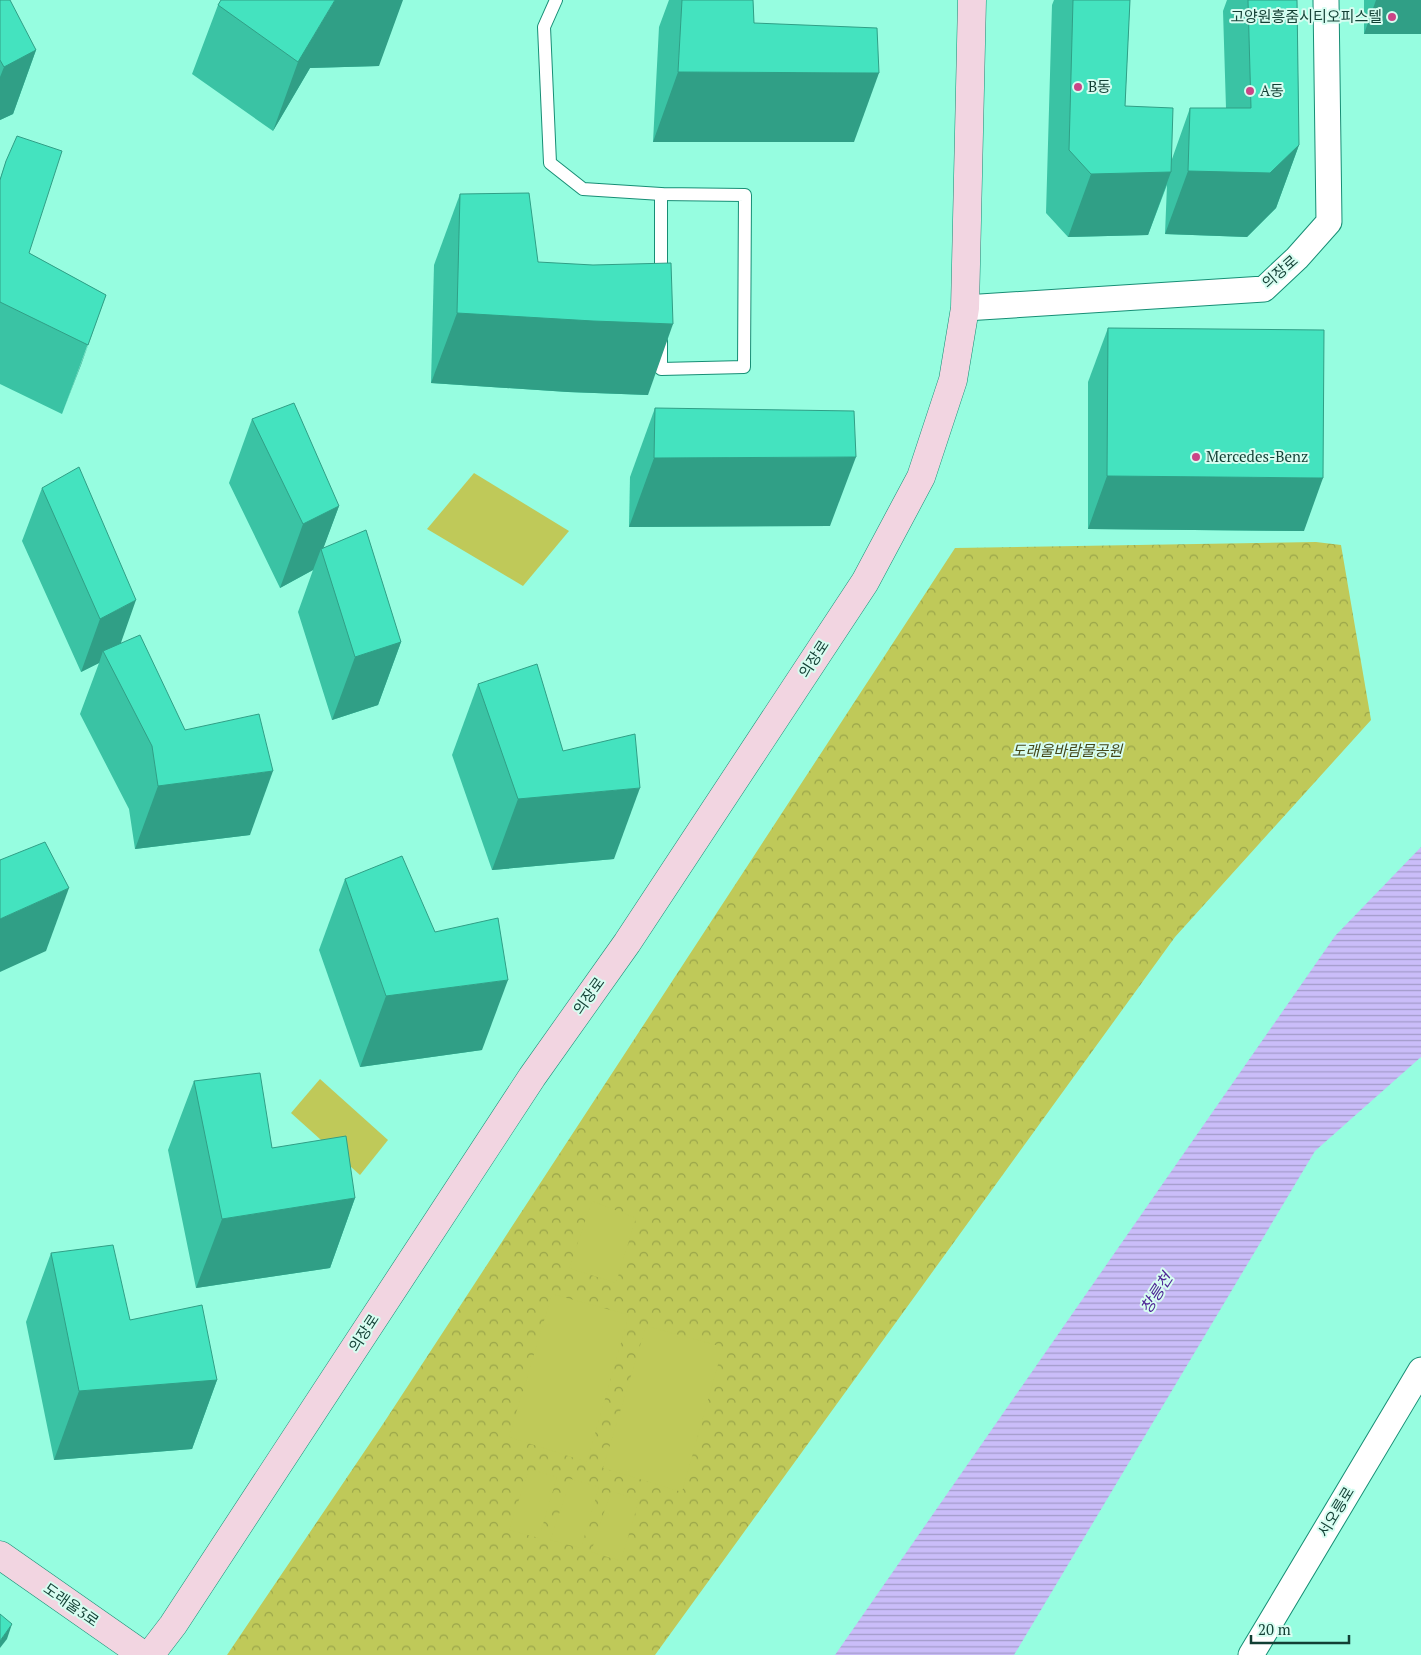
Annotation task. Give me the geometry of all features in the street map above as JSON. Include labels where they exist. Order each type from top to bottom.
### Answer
[{"type":"street","name":"의장로","points":[[150,1655],[172,1625],[526,1085],[627,943],[864,582],[921,477],[953,380],[965,308],[972,0]]},
{"type":"street","name":"의장로","points":[[965,308],[1264,289],[1297,258],[1330,222],[1326,0]]},
{"type":"street","name":"서오릉로","points":[[1251,1655],[1421,1370]]},
{"type":"street","name":"도래울3로","points":[[0,1555],[143,1655]]},
{"type":"lane","points":[[556,0],[544,27],[550,162],[583,189],[661,194],[745,195],[744,367],[661,369],[661,330]]},
{"type":"lane","points":[[661,194],[661,291]]},
{"type":"green space","points":[[474,473],[569,531],[523,586],[427,529]]},
{"type":"green space","name":"도래울바람물공원","points":[[1316,542],[1341,545],[1371,720],[1175,937],[655,1655],[227,1655],[383,1424],[955,548]]},
{"type":"green space","points":[[320,1079],[388,1140],[360,1175],[291,1113]]},
{"type":"green space","points":[[592,1201],[636,1218],[616,1283],[569,1268]]},
{"type":"green space","points":[[552,1294],[629,1315],[587,1462],[509,1437]]},
{"type":"green space","points":[[646,1326],[723,1347],[682,1492],[603,1468]]},
{"type":"green space","points":[[529,1469],[557,1477],[539,1538],[509,1530]]},
{"type":"green space","points":[[571,1479],[599,1487],[581,1548],[550,1540]]},
{"type":"green space","points":[[611,1491],[639,1500],[621,1561],[591,1552]]},
{"type":"water","name":"창릉천","points":[[1421,847],[1421,1057],[1315,1151],[1014,1655],[835,1655],[1335,936]]},
{"type":"building","points":[[0,0],[10,0],[36,50],[4,67],[0,60]]},
{"type":"building","points":[[221,0],[335,0],[298,62],[218,5]]},
{"type":"building","points":[[682,0],[753,0],[754,23],[877,28],[879,73],[678,72]]},
{"type":"building","points":[[1073,0],[1130,0],[1125,106],[1173,108],[1171,172],[1091,174],[1069,150]]},
{"type":"building","points":[[1248,0],[1297,0],[1299,145],[1270,173],[1188,171],[1190,108],[1251,108]]},
{"type":"building","points":[[17,136],[62,151],[29,253],[106,295],[88,345],[0,302],[0,180]]},
{"type":"building","points":[[529,193],[538,262],[593,265],[671,263],[673,324],[457,313],[460,194]]},
{"type":"building","points":[[1108,328],[1324,330],[1323,478],[1107,476]]},
{"type":"building","points":[[294,403],[339,506],[303,524],[252,419]]},
{"type":"building","points":[[655,408],[854,411],[856,457],[654,458]]},
{"type":"building","points":[[79,467],[136,600],[100,619],[42,488]]},
{"type":"building","points":[[366,530],[401,642],[355,657],[321,549]]},
{"type":"building","points":[[140,635],[185,730],[259,714],[273,771],[158,786],[152,746],[103,651]]},
{"type":"building","points":[[537,664],[563,751],[635,734],[640,788],[518,799],[478,684]]},
{"type":"building","points":[[45,842],[69,888],[0,919],[0,860]]},
{"type":"building","points":[[402,856],[435,932],[498,918],[508,980],[386,996],[345,879]]},
{"type":"building","points":[[260,1073],[272,1148],[346,1136],[355,1198],[222,1219],[194,1081]]},
{"type":"building","points":[[113,1245],[130,1320],[202,1305],[217,1380],[79,1391],[51,1253]]},
{"type":"building","points":[[0,1614],[12,1624],[0,1641]]},
{"type":"place","name":"고양원흥줌시티오피스텔","points":[[1392,17]]},
{"type":"place","name":"B동","points":[[1078,87]]},
{"type":"place","name":"A동","points":[[1250,91]]},
{"type":"place","name":"Mercedes-Benz","points":[[1196,457]]}]
